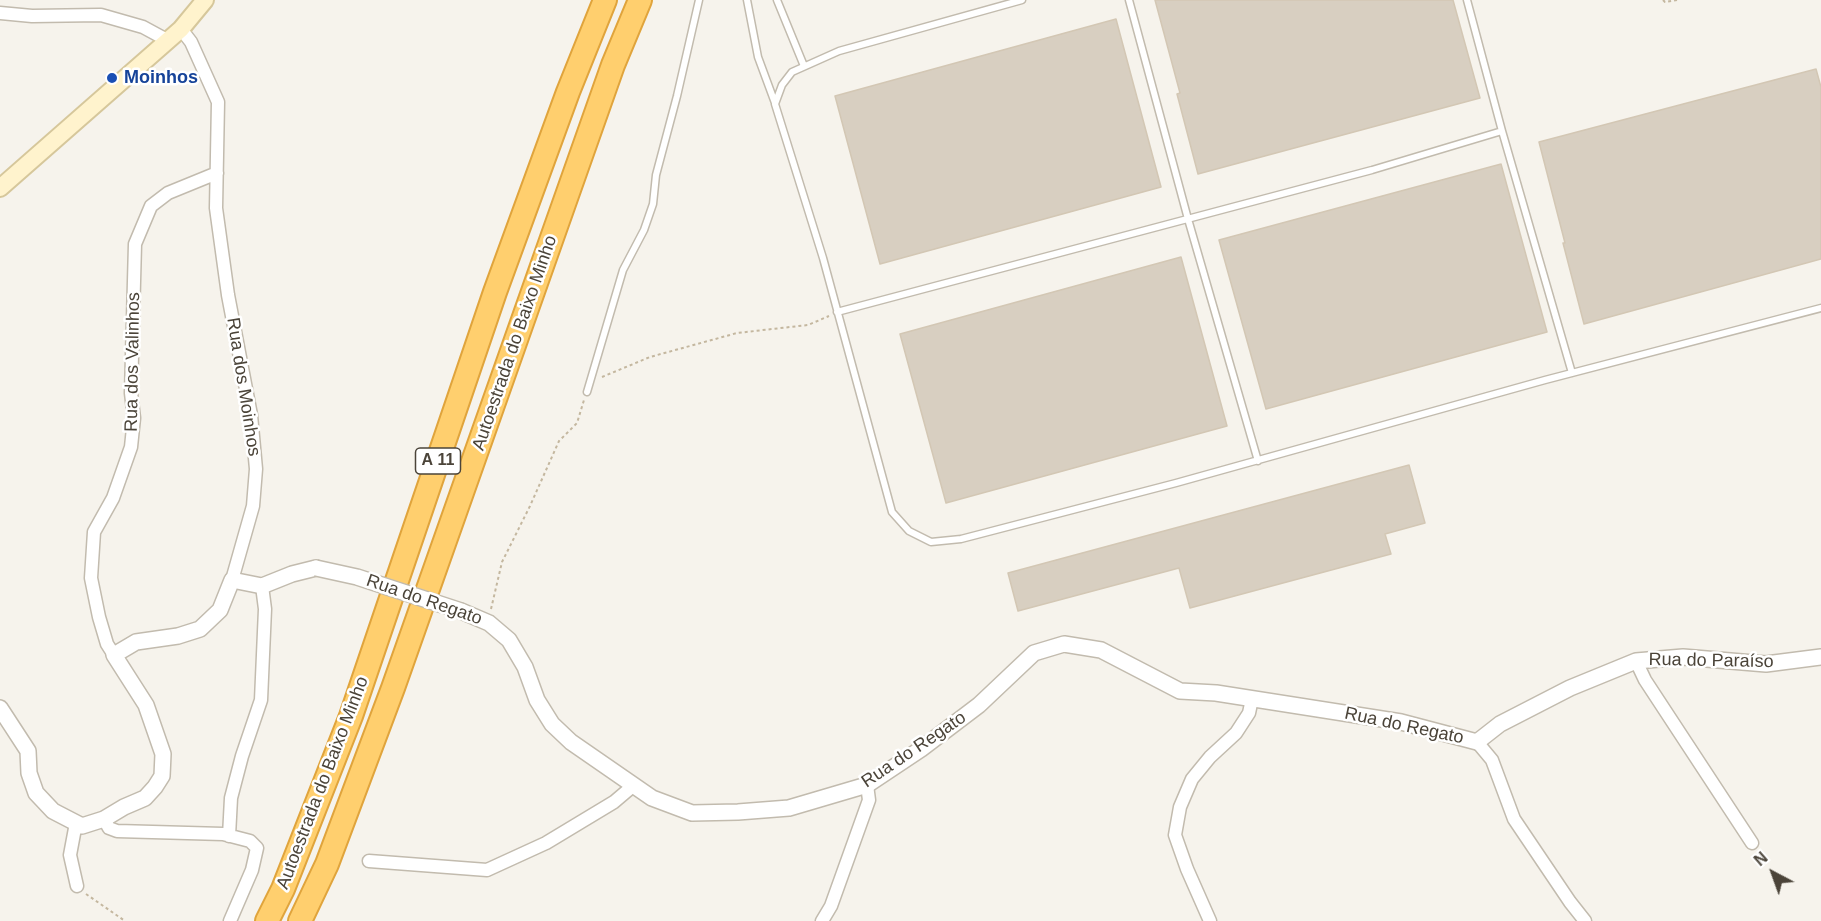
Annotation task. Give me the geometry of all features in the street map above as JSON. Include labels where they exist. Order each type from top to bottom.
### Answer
[{"type":"highway","name":"Autoestrada do Baixo Minho","points":[[267,921],[283,889],[351,716],[495,292],[568,92],[605,0]]},
{"type":"highway","name":"Autoestrada do Baixo Minho","points":[[300,921],[327,864],[393,688],[609,76],[640,0]]},
{"type":"main road","points":[[0,188],[181,29],[205,0]]},
{"type":"street","points":[[0,14],[101,15],[143,27],[167,40]]},
{"type":"street","name":"Rua dos Moinhos","points":[[114,655],[136,642],[178,636],[200,629],[220,610],[232,580],[253,506],[256,469],[251,415],[228,295],[216,208],[218,102],[191,42],[181,29]]},
{"type":"street","name":"Rua dos Valinhos","points":[[114,655],[107,644],[91,578],[94,532],[113,498],[131,447],[134,418],[131,393],[135,244],[151,206],[168,193],[216,173]]},
{"type":"street","name":"Rua do Regato","points":[[262,586],[292,574],[316,568],[357,577],[462,611],[489,623],[509,640],[525,667],[537,700],[552,724],[571,742],[652,798],[692,813],[789,808],[867,785],[921,749],[979,705],[1034,653],[1064,644],[1101,650],[1180,691],[1216,693],[1401,722],[1477,742]]},
{"type":"street","points":[[229,836],[231,798],[261,700],[265,609],[262,586],[232,580]]},
{"type":"street","points":[[0,708],[28,751],[29,773],[36,793],[53,811],[82,826],[104,819],[145,798],[162,776],[164,754],[146,705],[114,655]]},
{"type":"street","name":"Rua do Paraíso","points":[[1477,742],[1500,724],[1570,688],[1636,661],[1683,657],[1766,664],[1821,657]]},
{"type":"street","points":[[1636,661],[1645,680],[1752,843]]},
{"type":"street","points":[[1210,921],[1187,869],[1176,835],[1180,807],[1192,779],[1236,733],[1249,713],[1252,699]]},
{"type":"street","points":[[1477,742],[1492,760],[1514,819],[1584,921]]},
{"type":"street","points":[[369,861],[487,870],[546,843],[614,802],[634,785]]},
{"type":"street","points":[[822,921],[831,906],[869,800],[867,785]]},
{"type":"street","points":[[104,819],[109,828],[117,831],[180,832],[229,836],[250,841],[257,848],[252,870],[230,921]]},
{"type":"street","points":[[76,823],[70,855],[77,886]]},
{"type":"lane","points":[[587,392],[623,270],[644,230],[653,204],[656,175],[699,0]]},
{"type":"lane","points":[[747,0],[758,57],[823,258],[892,512],[909,531],[931,542],[961,538],[1258,461],[1572,372],[1821,308]]},
{"type":"lane","points":[[777,0],[804,66]]},
{"type":"lane","points":[[775,104],[782,85],[792,72],[839,51],[1022,0]]},
{"type":"lane","points":[[1130,0],[1188,219],[1258,461]]},
{"type":"lane","points":[[1467,0],[1502,131],[1572,372]]},
{"type":"lane","points":[[837,312],[1372,170],[1502,131]]},
{"type":"path","points":[[1663,0],[1665,2],[1677,0]]},
{"type":"path","points":[[489,623],[502,562],[560,441],[577,423],[587,392],[604,375],[650,357],[737,333],[808,325],[837,312]]},
{"type":"path","points":[[77,886],[125,921]]},
{"type":"building","points":[[1155,0],[1453,0],[1480,98],[1198,174],[1177,94],[1180,93]]},
{"type":"building","points":[[1116,19],[1161,187],[880,264],[835,96]]},
{"type":"building","points":[[1816,69],[1821,87],[1821,259],[1584,324],[1539,142]]},
{"type":"building","points":[[1501,164],[1547,332],[1266,409],[1219,240]]},
{"type":"building","points":[[1181,257],[1227,426],[946,503],[900,334]]},
{"type":"building","points":[[1409,465],[1425,523],[1385,534],[1391,554],[1190,608],[1179,568],[1018,611],[1008,573]]},
{"type":"place","name":"Moinhos","points":[[112,78]]}]
